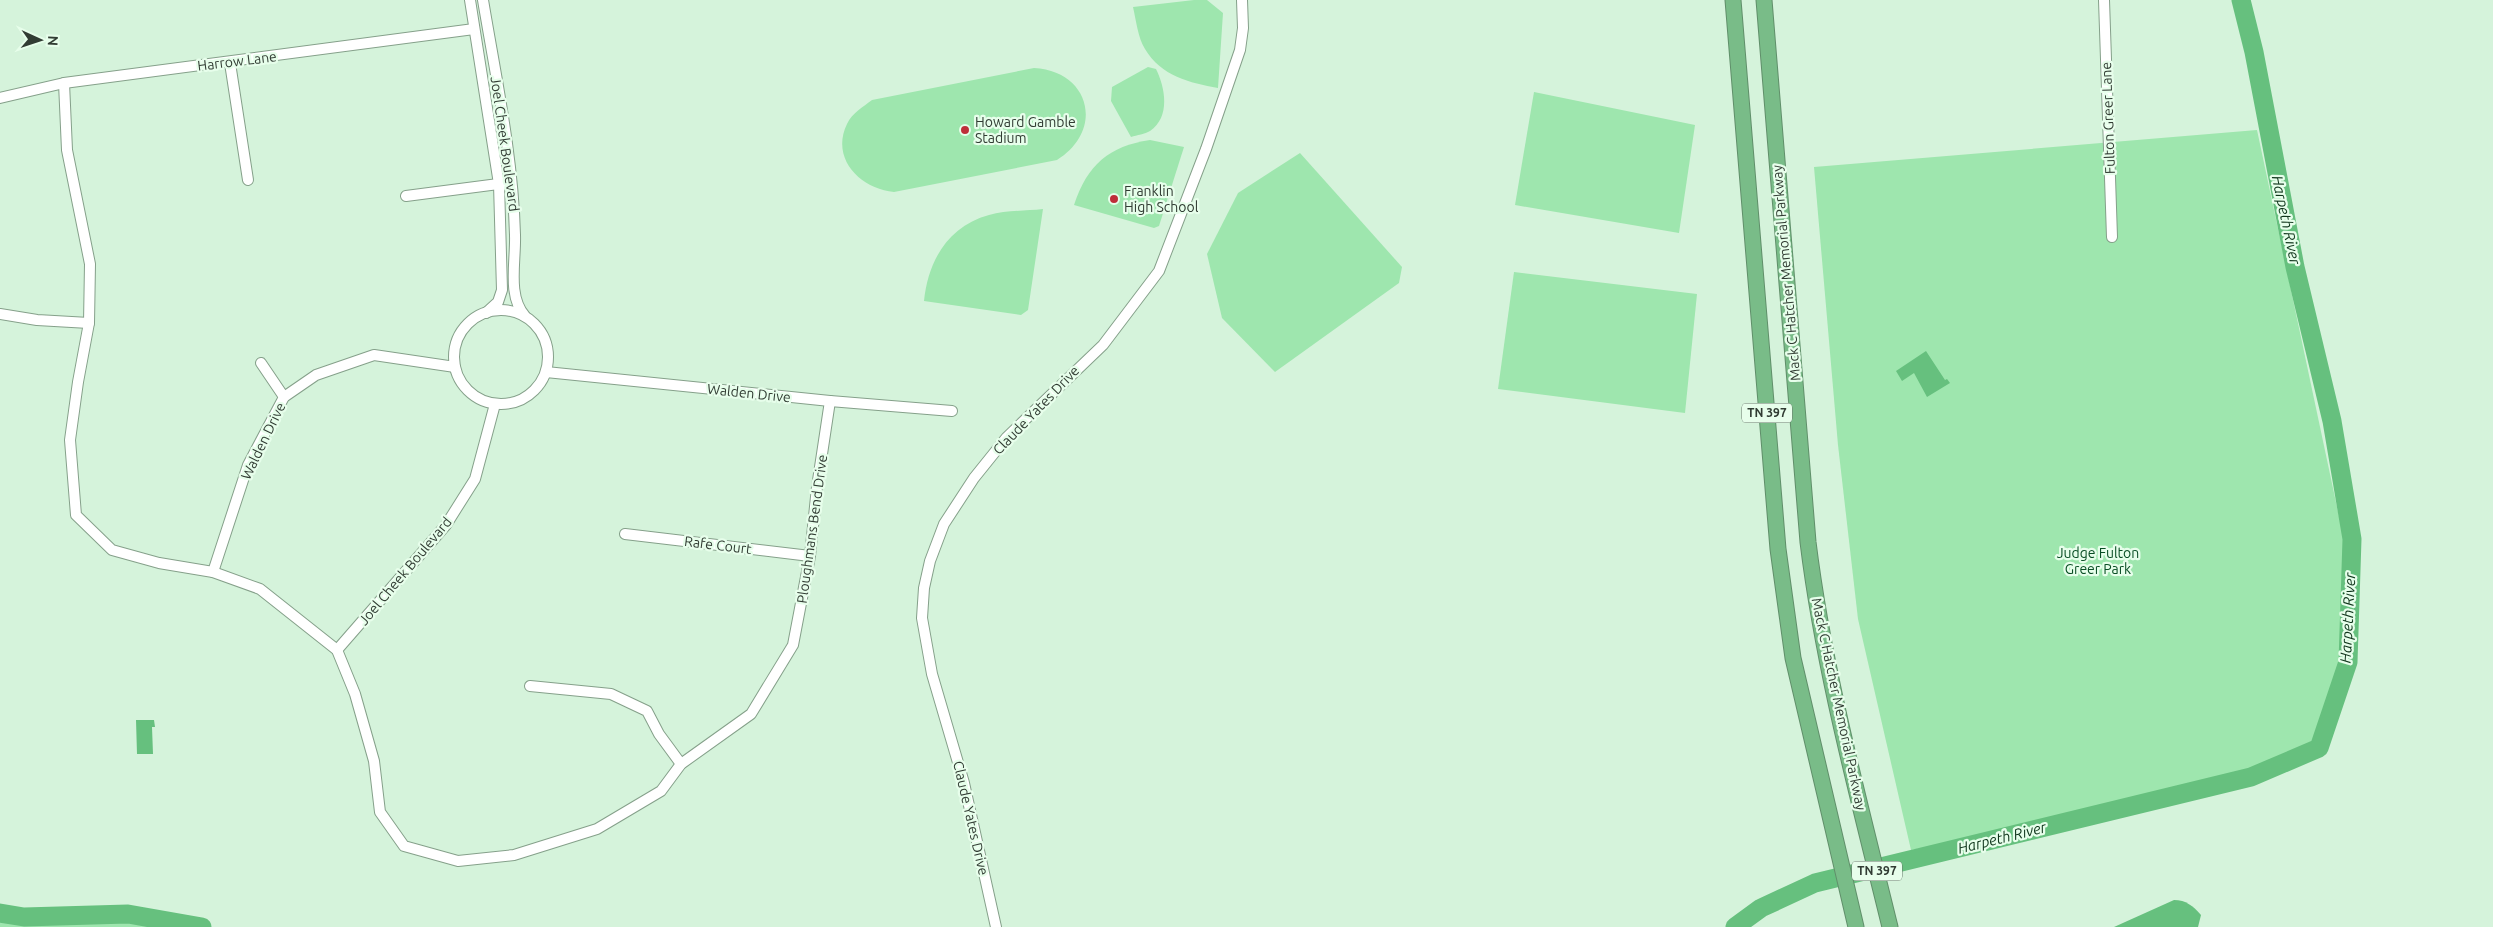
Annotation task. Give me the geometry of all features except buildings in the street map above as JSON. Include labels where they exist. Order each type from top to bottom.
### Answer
[{"type":"highway","name":"TN 397","points":[[1733,0],[1778,549],[1792,658],[1856,927]]},
{"type":"highway","name":"Mack C Hatcher Memorial Parkway","points":[[1764,0],[1808,542],[1823,647],[1890,927]]},
{"type":"street","name":"Joel Cheek Boulevard","points":[[470,0],[499,184],[502,290],[498,302],[486,312]]},
{"type":"street","name":"Joel Cheek Boulevard","points":[[483,0],[512,182],[515,298],[519,310],[525,316]]},
{"type":"street","name":"Claude Yates Drive","points":[[996,927],[964,783],[932,674],[922,618],[924,588],[930,561],[944,524],[974,478],[1007,437],[1102,345],[1159,271],[1206,149],[1240,50],[1242,0]]},
{"type":"street","name":"Fulton Greer Lane","points":[[2104,0],[2112,237]]},
{"type":"street","name":"Harrow Lane","points":[[0,98],[64,83],[230,63],[474,29]]},
{"type":"street","points":[[230,63],[248,180]]},
{"type":"street","name":"Ploughmans Bend Drive","points":[[64,83],[68,150],[90,264],[90,323],[78,382],[70,440],[76,515],[112,550],[159,563],[213,572],[260,589],[337,650],[355,694],[374,761],[380,812],[404,846],[458,861],[514,855],[597,830],[661,791],[681,764],[751,714],[793,645],[810,556],[817,487],[830,401]]},
{"type":"street","points":[[406,196],[512,182]]},
{"type":"street","points":[[508,310],[525,316],[538,328],[546,344],[548,361],[546,372],[538,386],[526,397],[513,403],[495,404],[484,402],[471,394],[460,381],[455,367],[454,353],[457,340],[469,322],[486,312],[508,310]]},
{"type":"street","points":[[0,314],[37,320],[90,323]]},
{"type":"street","name":"Walden Drive","points":[[213,572],[248,465],[284,397],[316,375],[374,355],[455,367]]},
{"type":"street","points":[[261,363],[284,397]]},
{"type":"street","name":"Walden Drive","points":[[546,372],[830,401],[952,411]]},
{"type":"street","name":"Joel Cheek Boulevard","points":[[337,650],[446,525],[475,479],[495,404]]},
{"type":"street","name":"Rafe Court","points":[[625,534],[810,556]]},
{"type":"street","points":[[530,686],[611,694],[647,710],[659,734],[681,764]]},
{"type":"green space","points":[[1207,0],[1223,13],[1218,88],[1187,81],[1159,66],[1145,49],[1139,34],[1133,7]]},
{"type":"green space","points":[[1148,67],[1156,69],[1162,84],[1164,110],[1157,125],[1150,131],[1131,137],[1111,101],[1112,87]]},
{"type":"green space","name":"Howard Gamble Stadium","points":[[1034,68],[1053,72],[1068,79],[1079,91],[1084,104],[1086,118],[1082,133],[1072,148],[1057,160],[894,192],[870,185],[852,170],[846,160],[843,149],[843,137],[847,124],[855,113],[872,100]]},
{"type":"green space","points":[[1534,92],[1695,125],[1679,233],[1515,205]]},
{"type":"green space","name":"Judge Fulton Greer Park","points":[[2257,130],[2344,540],[2338,691],[2319,748],[2251,777],[2089,817],[1911,850],[1858,619],[1838,445],[1814,167]]},
{"type":"green space","points":[[1150,140],[1184,147],[1159,226],[1154,228],[1074,205],[1086,179],[1093,168],[1102,160],[1123,147]]},
{"type":"green space","points":[[1300,153],[1402,267],[1399,283],[1275,372],[1222,318],[1207,254],[1238,193]]},
{"type":"green space","points":[[1043,209],[1028,310],[1021,315],[924,301],[930,272],[936,259],[951,236],[962,227],[975,220],[996,213]]},
{"type":"green space","points":[[1514,272],[1697,294],[1685,413],[1498,389]]},
{"type":"green space","points":[[0,913],[24,917],[128,914],[202,927],[0,927]]},
{"type":"shaded area","points":[[1926,351],[1945,380],[1947,379],[1950,383],[1927,397],[1914,373],[1902,381],[1896,371]]},
{"type":"shaded area","points":[[136,720],[154,720],[155,727],[152,727],[153,754],[137,754]]},
{"type":"shaded area","points":[[2174,900],[2189,904],[2201,915],[2198,927],[2114,927]]},
{"type":"waterway","name":"Harpeth River","points":[[1735,927],[1761,908],[1815,883],[2251,777],[2319,748],[2348,662],[2352,539],[2332,421],[2295,267],[2254,52],[2241,0]]},
{"type":"waterway","name":"Harpeth River","points":[[0,913],[24,917],[128,914],[202,927]]},
{"type":"place","name":"Howard Gamble Stadium","points":[[965,130]]},
{"type":"place","name":"Franklin High School","points":[[1114,199]]}]
